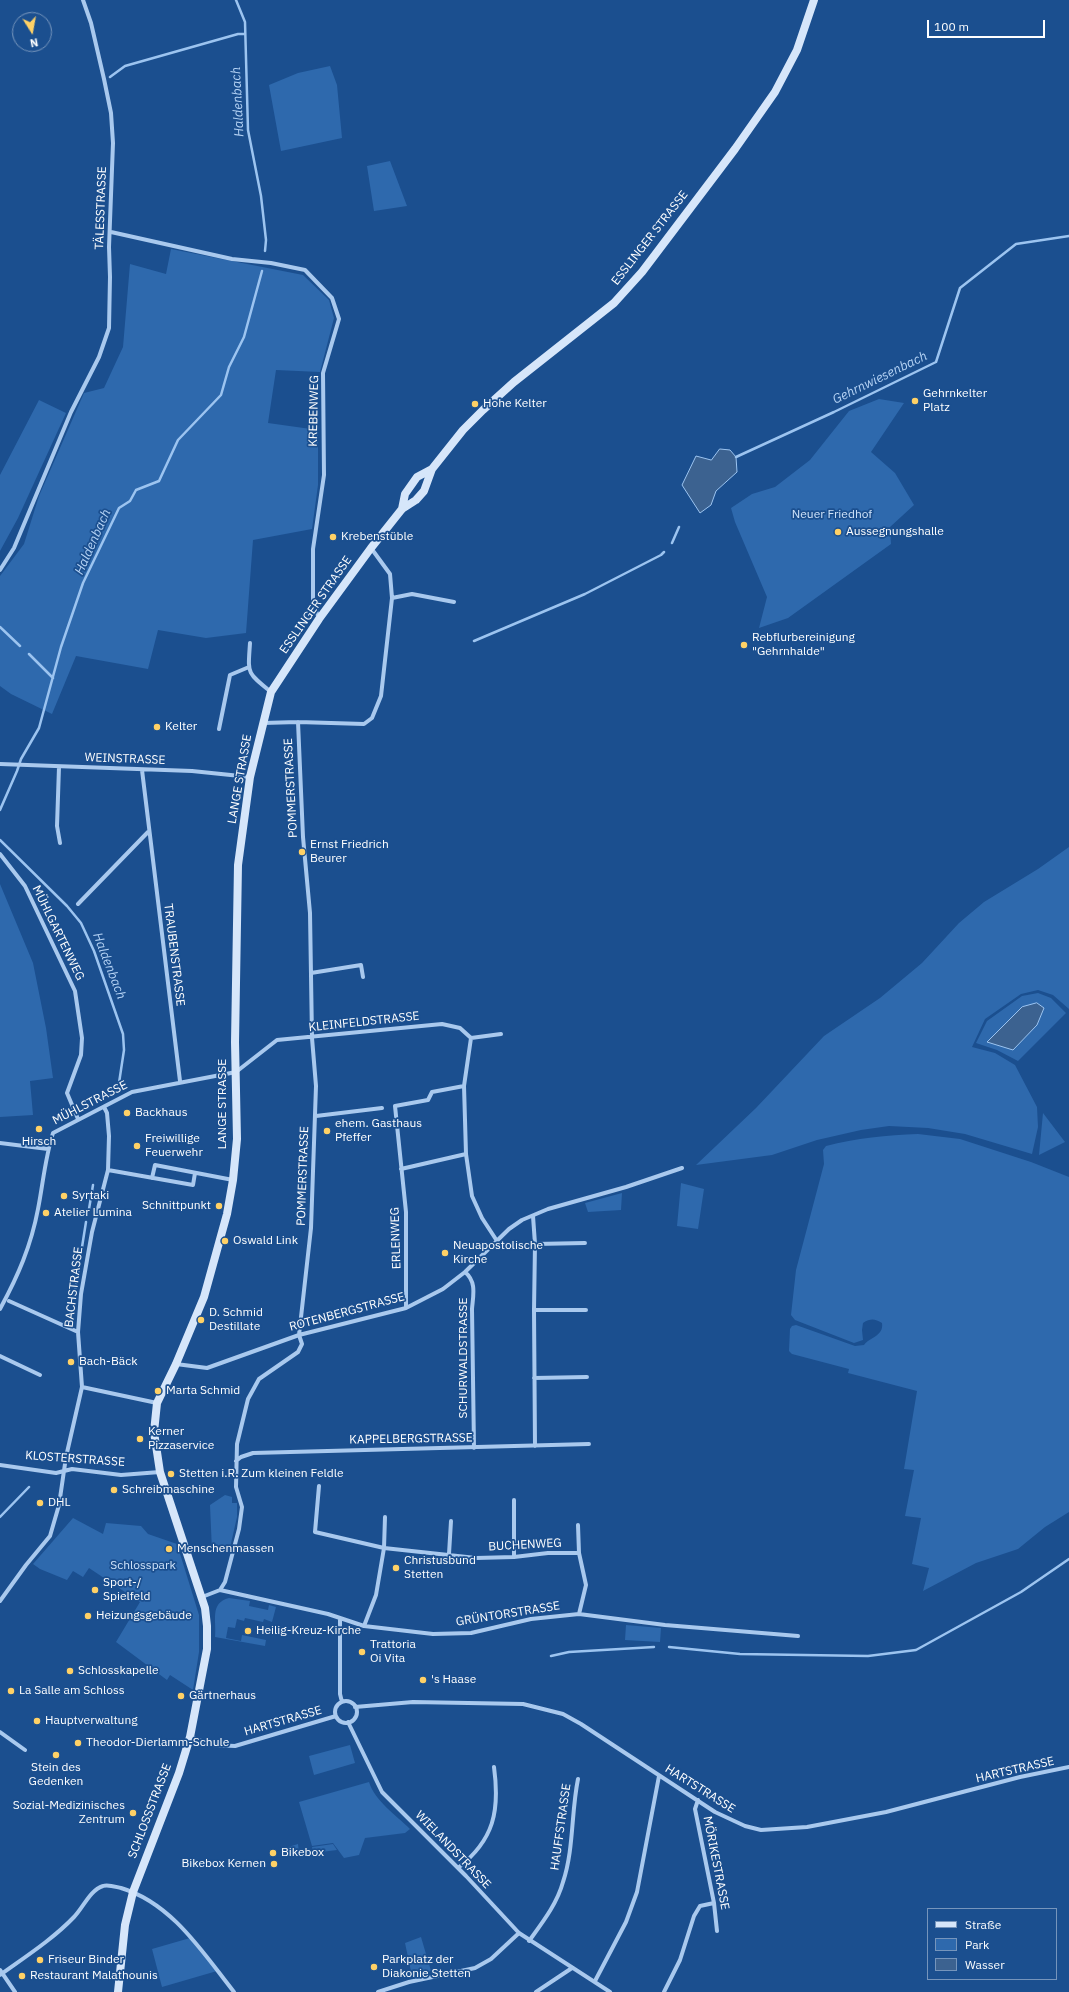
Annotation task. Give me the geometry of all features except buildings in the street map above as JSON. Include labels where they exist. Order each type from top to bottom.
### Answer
[{"type":"main road","name":"ESSLINGER STRASSE","points":[[262,723],[271,692],[319,619],[371,548],[402,509],[416,500],[424,490],[433,467],[463,430],[514,382],[614,303],[637,278],[735,149],[775,92],[796,50],[814,0]]},
{"type":"main road","name":"ESSLINGER STRASSE","points":[[402,509],[405,494],[417,477],[433,467]]},
{"type":"main road","name":"LANGE STRASSE","points":[[160,1472],[154,1432],[157,1403],[176,1364],[204,1297],[227,1214],[233,1180],[237,1140],[235,1042],[238,865],[250,777],[262,723]]},
{"type":"main road","points":[[160,1472],[202,1597]]},
{"type":"main road","name":"SCHLOSSSTRASSE","points":[[118,1992],[125,1925],[133,1892],[179,1773],[190,1737],[207,1649],[207,1626],[202,1597]]},
{"type":"street","name":"TÄLESSTRASSE","points":[[0,570],[14,548],[71,412],[99,357],[109,328],[109,247],[111,232],[113,143],[111,113],[93,32],[83,0]]},
{"type":"street","name":"KREBENWEG","points":[[111,232],[232,259],[271,263],[305,270],[332,298],[339,319],[323,373],[324,476],[313,549],[313,604],[319,619]]},
{"type":"street","points":[[262,723],[298,722],[364,724],[372,718],[381,696],[392,598],[390,574],[371,548]]},
{"type":"street","points":[[392,598],[412,594],[454,602]]},
{"type":"street","points":[[250,643],[248,667],[252,677],[271,692]]},
{"type":"street","points":[[219,729],[230,676],[248,667]]},
{"type":"street","name":"POMMERSTRASSE","points":[[220,1590],[225,1582],[239,1529],[242,1507],[236,1487],[236,1444],[248,1399],[259,1379],[298,1352],[302,1344],[299,1335],[311,1228],[316,1086],[312,1038],[310,913],[303,837],[298,722]]},
{"type":"street","name":"WEINSTRASSE","points":[[0,764],[192,772],[250,777]]},
{"type":"street","points":[[59,766],[57,826],[60,844]]},
{"type":"street","name":"TRAUBENSTRASSE","points":[[142,770],[148,832],[180,1081]]},
{"type":"street","points":[[78,904],[148,832]]},
{"type":"street","name":"MÜHLGARTENWEG","points":[[0,854],[25,886],[75,991],[82,1038],[81,1055],[67,1094],[78,1119]]},
{"type":"street","points":[[311,973],[361,965],[363,977]]},
{"type":"street","name":"KLEINFELDSTRASSE","points":[[236,1072],[277,1040],[312,1038],[442,1024],[460,1028],[472,1038]]},
{"type":"street","points":[[497,1240],[482,1218],[472,1196],[466,1154],[464,1086],[472,1038],[501,1034]]},
{"type":"street","name":"MÜHLSTRASSE","points":[[0,1309],[7,1300],[24,1262],[29,1246],[38,1209],[48,1149],[53,1133],[132,1092],[180,1081],[236,1072]]},
{"type":"street","name":"ERLENWEG","points":[[406,1308],[406,1212],[395,1106],[428,1100],[432,1092],[464,1086]]},
{"type":"street","name":"BACHSTRASSE","points":[[0,1601],[26,1565],[50,1536],[59,1505],[63,1471],[82,1387],[78,1332],[81,1294],[92,1232],[108,1170],[109,1136],[107,1113],[104,1107]]},
{"type":"street","name":"POMMERSTRASSE","points":[[316,1116],[382,1108]]},
{"type":"street","points":[[0,1143],[48,1149]]},
{"type":"street","points":[[401,1169],[466,1154]]},
{"type":"street","points":[[152,1178],[155,1165],[233,1180]]},
{"type":"street","name":"ROTENBERGSTRASSE","points":[[176,1364],[206,1368],[299,1335],[406,1308],[443,1289],[465,1272],[497,1240],[522,1220],[548,1209],[626,1187],[682,1168]]},
{"type":"street","points":[[108,1170],[193,1185],[195,1173]]},
{"type":"street","points":[[533,1216],[535,1244],[535,1446]]},
{"type":"street","points":[[535,1244],[585,1243]]},
{"type":"street","name":"SCHURWALDSTRASSE","points":[[465,1272],[473,1282],[474,1288],[472,1309],[474,1448]]},
{"type":"street","points":[[7,1300],[78,1332]]},
{"type":"street","points":[[534,1310],[586,1310]]},
{"type":"street","points":[[0,1356],[40,1375]]},
{"type":"street","points":[[534,1378],[587,1377]]},
{"type":"street","points":[[82,1387],[157,1403]]},
{"type":"street","name":"KAPPELBERGSTRASSE","points":[[236,1461],[241,1457],[253,1453],[589,1444]]},
{"type":"street","name":"KLOSTERSTRASSE","points":[[0,1465],[56,1473],[76,1469],[121,1475],[160,1472]]},
{"type":"street","name":"BUCHENWEG","points":[[319,1486],[315,1532],[384,1548],[476,1558],[514,1557],[548,1553],[579,1553]]},
{"type":"street","points":[[514,1500],[514,1557]]},
{"type":"street","points":[[364,1626],[376,1595],[384,1548],[384,1517]]},
{"type":"street","points":[[449,1554],[451,1520]]},
{"type":"street","name":"BUCHENWEG","points":[[578,1525],[579,1553],[586,1585],[579,1614]]},
{"type":"street","points":[[202,1597],[220,1590]]},
{"type":"street","name":"GRÜNTORSTRASSE","points":[[220,1590],[328,1614],[364,1626],[433,1634],[471,1633],[531,1619],[579,1614],[665,1624],[798,1636]]},
{"type":"street","points":[[340,1619],[340,1694],[342,1702]]},
{"type":"street","name":"HARTSTRASSE","points":[[348,1722],[340,1721],[336,1716],[335,1710],[342,1702],[350,1702],[355,1707],[413,1702],[522,1704],[546,1709],[563,1714],[581,1724],[715,1812],[745,1826],[761,1830],[807,1827],[886,1812],[1020,1777],[1069,1767]]},
{"type":"street","points":[[348,1722],[355,1716],[355,1707]]},
{"type":"street","name":"HARTSTRASSE","points":[[190,1737],[213,1745],[234,1746],[336,1716]]},
{"type":"street","name":"WIELANDSTRASSE","points":[[348,1722],[382,1792],[458,1868],[519,1933],[529,1941],[595,1981],[610,1992]]},
{"type":"street","points":[[0,1732],[25,1750]]},
{"type":"street","points":[[458,1868],[473,1856],[488,1837],[495,1812],[496,1780],[494,1767]]},
{"type":"street","points":[[595,1981],[626,1922],[637,1892],[659,1776]]},
{"type":"street","name":"HAUFFSTRASSE","points":[[529,1941],[546,1918],[563,1883],[571,1840],[574,1795],[578,1779]]},
{"type":"street","name":"MÖRIKESTRASSE","points":[[698,1800],[695,1809],[714,1903],[717,1931]]},
{"type":"street","points":[[15,1992],[1,1973],[69,1923],[80,1912],[92,1894],[104,1886],[114,1886],[133,1892],[152,1901],[176,1922],[234,1992]]},
{"type":"street","points":[[664,1992],[680,1960],[694,1916],[700,1906],[714,1903]]},
{"type":"street","points":[[378,1992],[409,1982],[475,1968],[491,1959],[519,1933]]},
{"type":"street","points":[[536,1992],[572,1968]]},
{"type":"green space","points":[[330,66],[337,85],[342,138],[281,151],[269,85],[298,73]]},
{"type":"green space","points":[[390,161],[407,206],[374,211],[367,166]]},
{"type":"green space","points":[[171,249],[303,275],[329,300],[334,318],[320,372],[276,370],[268,423],[318,430],[318,485],[312,529],[253,540],[246,633],[206,638],[158,630],[148,669],[76,656],[52,714],[11,694],[0,686],[0,576],[24,544],[39,496],[84,393],[104,388],[123,347],[130,264],[166,274]]},
{"type":"green space","name":"Neuer Friedhof","points":[[879,399],[904,403],[871,452],[895,473],[914,505],[890,527],[891,544],[788,618],[759,628],[767,597],[735,522],[731,508],[752,494],[775,487],[810,460],[849,411]]},
{"type":"green space","points":[[39,400],[66,413],[18,518],[0,551],[0,475]]},
{"type":"green space","points":[[1069,847],[1069,1009],[1053,995],[1038,990],[1021,994],[985,1019],[972,1047],[995,1053],[1015,1065],[1037,1107],[1038,1127],[1032,1154],[965,1134],[928,1128],[889,1126],[861,1130],[817,1140],[772,1155],[696,1165],[756,1108],[824,1036],[880,998],[922,963],[959,923],[984,902],[1038,869]]},
{"type":"green space","points":[[0,884],[33,963],[46,1028],[53,1078],[30,1081],[33,1115],[0,1117]]},
{"type":"green space","points":[[1038,993],[1051,998],[1066,1013],[1018,1061],[997,1050],[976,1043],[987,1021],[1022,996]]},
{"type":"green space","points":[[1043,1113],[1065,1142],[1039,1155]]},
{"type":"green space","points":[[918,1134],[960,1139],[1031,1162],[1069,1177],[1069,1512],[1045,1527],[1018,1549],[976,1563],[923,1591],[929,1568],[912,1564],[921,1518],[905,1516],[914,1470],[904,1469],[917,1391],[848,1373],[849,1369],[792,1354],[789,1351],[790,1329],[792,1326],[796,1325],[855,1346],[864,1345],[879,1334],[882,1327],[882,1323],[877,1321],[866,1321],[863,1323],[863,1340],[854,1343],[795,1320],[791,1315],[796,1270],[824,1164],[823,1150],[826,1146],[860,1139]]},
{"type":"green space","points":[[681,1183],[704,1189],[698,1229],[677,1226]]},
{"type":"green space","points":[[622,1193],[621,1210],[588,1212],[585,1203]]},
{"type":"green space","points":[[225,1495],[232,1497],[232,1503],[237,1503],[237,1517],[229,1552],[212,1551],[210,1505]]},
{"type":"green space","name":"Schlosspark","points":[[73,1518],[103,1534],[106,1523],[141,1526],[148,1534],[177,1544],[199,1615],[199,1652],[193,1690],[170,1675],[167,1680],[116,1642],[140,1602],[89,1568],[83,1577],[73,1571],[67,1580],[40,1569],[33,1564]]},
{"type":"green space","points":[[229,1598],[250,1601],[249,1606],[268,1610],[269,1605],[276,1607],[272,1622],[264,1619],[263,1622],[245,1618],[244,1621],[237,1619],[235,1628],[228,1627],[226,1638],[241,1641],[242,1635],[266,1640],[265,1646],[215,1637],[216,1609],[223,1600]]},
{"type":"green space","points":[[626,1625],[661,1628],[660,1642],[625,1640]]},
{"type":"green space","points":[[350,1745],[355,1763],[314,1775],[309,1756]]},
{"type":"green space","points":[[369,1782],[381,1802],[410,1829],[405,1833],[365,1838],[359,1855],[344,1858],[333,1843],[312,1846],[299,1802]]},
{"type":"green space","points":[[298,1844],[299,1853],[293,1856],[288,1854],[285,1848]]},
{"type":"green space","points":[[333,1844],[337,1850],[313,1853],[312,1847]]},
{"type":"green space","points":[[421,1937],[431,1971],[412,1976],[405,1943]]},
{"type":"green space","points":[[190,1938],[217,1971],[162,1987],[152,1949]]},
{"type":"water","points":[[720,449],[730,450],[736,457],[737,472],[716,491],[711,505],[700,513],[682,485],[696,456],[711,460]]},
{"type":"water","points":[[1037,1003],[1044,1008],[1037,1025],[1013,1050],[987,1042],[1022,1007]]},
{"type":"waterway","name":"Haldenbach","points":[[236,0],[245,22],[248,130],[261,196],[266,240],[265,251]]},
{"type":"waterway","points":[[110,77],[125,66],[238,34],[245,34]]},
{"type":"waterway","name":"Gehrnwiesenbach","points":[[736,457],[834,412],[936,362],[960,288],[1016,244],[1069,236]]},
{"type":"waterway","name":"Haldenbach","points":[[0,810],[21,759],[39,728],[61,647],[83,583],[119,508],[130,501],[136,490],[159,481],[178,440],[221,395],[229,367],[244,337],[262,271]]},
{"type":"waterway","points":[[672,543],[679,527]]},
{"type":"waterway","points":[[474,641],[585,594],[661,555],[664,552]]},
{"type":"waterway","points":[[0,627],[20,646]]},
{"type":"waterway","points":[[29,654],[53,678]]},
{"type":"waterway","name":"Haldenbach","points":[[0,840],[67,906],[81,923],[94,951],[123,1034],[124,1050],[119,1083]]},
{"type":"waterway","name":"Haldenbach","points":[[89,1209],[93,1185]]},
{"type":"waterway","name":"Haldenbach","points":[[75,1291],[86,1222]]},
{"type":"waterway","name":"Haldenbach","points":[[0,1517],[29,1487]]},
{"type":"waterway","points":[[669,1647],[740,1654],[868,1656],[916,1650],[1021,1592],[1069,1559]]},
{"type":"waterway","points":[[551,1656],[569,1652],[654,1647]]},
{"type":"place","name":"Gehrnkelter Platz","points":[[915,401]]},
{"type":"place","name":"Hohe Kelter","points":[[475,404]]},
{"type":"place","name":"Aussegnungshalle","points":[[838,532]]},
{"type":"place","name":"Krebenstüble","points":[[333,537]]},
{"type":"place","name":"Rebflurbereinigung \"Gehrnhalde\"","points":[[744,645]]},
{"type":"place","name":"Kelter","points":[[157,727]]},
{"type":"place","name":"Ernst Friedrich Beurer","points":[[302,852]]},
{"type":"place","name":"Backhaus","points":[[127,1113]]},
{"type":"place","name":"Hirsch","points":[[39,1129]]},
{"type":"place","name":"ehem. Gasthaus Pfeffer","points":[[327,1131]]},
{"type":"place","name":"Freiwillige Feuerwehr","points":[[137,1146]]},
{"type":"place","name":"Syrtaki","points":[[64,1196]]},
{"type":"place","name":"Schnittpunkt","points":[[219,1206]]},
{"type":"place","name":"Atelier Lumina","points":[[46,1213]]},
{"type":"place","name":"Oswald Link","points":[[225,1241]]},
{"type":"place","name":"Neuapostolische Kirche","points":[[445,1253]]},
{"type":"place","name":"D. Schmid Destillate","points":[[201,1320]]},
{"type":"place","name":"Bach-Bäck","points":[[71,1362]]},
{"type":"place","name":"Marta Schmid","points":[[158,1391]]},
{"type":"place","name":"Kerner Pizzaservice","points":[[140,1439]]},
{"type":"place","name":"Stetten i.R. Zum kleinen Feldle","points":[[171,1474]]},
{"type":"place","name":"Schreibmaschine","points":[[114,1490]]},
{"type":"place","name":"DHL","points":[[40,1503]]},
{"type":"place","name":"Menschenmassen","points":[[169,1549]]},
{"type":"place","name":"Christusbund Stetten","points":[[396,1568]]},
{"type":"place","name":"Sport-/ Spielfeld","points":[[95,1590]]},
{"type":"place","name":"Heizungsgebäude","points":[[88,1616]]},
{"type":"place","name":"Heilig-Kreuz-Kirche","points":[[248,1631]]},
{"type":"place","name":"Trattoria Oi Vita","points":[[362,1652]]},
{"type":"place","name":"Schlosskapelle","points":[[70,1671]]},
{"type":"place","name":"'s Haase","points":[[423,1680]]},
{"type":"place","name":"La Salle am Schloss","points":[[11,1691]]},
{"type":"place","name":"Gärtnerhaus","points":[[181,1696]]},
{"type":"place","name":"Hauptverwaltung","points":[[37,1721]]},
{"type":"place","name":"Theodor-Dierlamm-Schule","points":[[78,1743]]},
{"type":"place","name":"Stein des Gedenken","points":[[56,1755]]},
{"type":"place","name":"Sozial-Medizinisches Zentrum","points":[[133,1813]]},
{"type":"place","name":"Bikebox","points":[[273,1853]]},
{"type":"place","name":"Bikebox Kernen","points":[[274,1864]]},
{"type":"place","name":"Friseur Binder","points":[[40,1960]]},
{"type":"place","name":"Parkplatz der Diakonie Stetten","points":[[374,1967]]},
{"type":"place","name":"Restaurant Malathounis","points":[[22,1976]]}]
